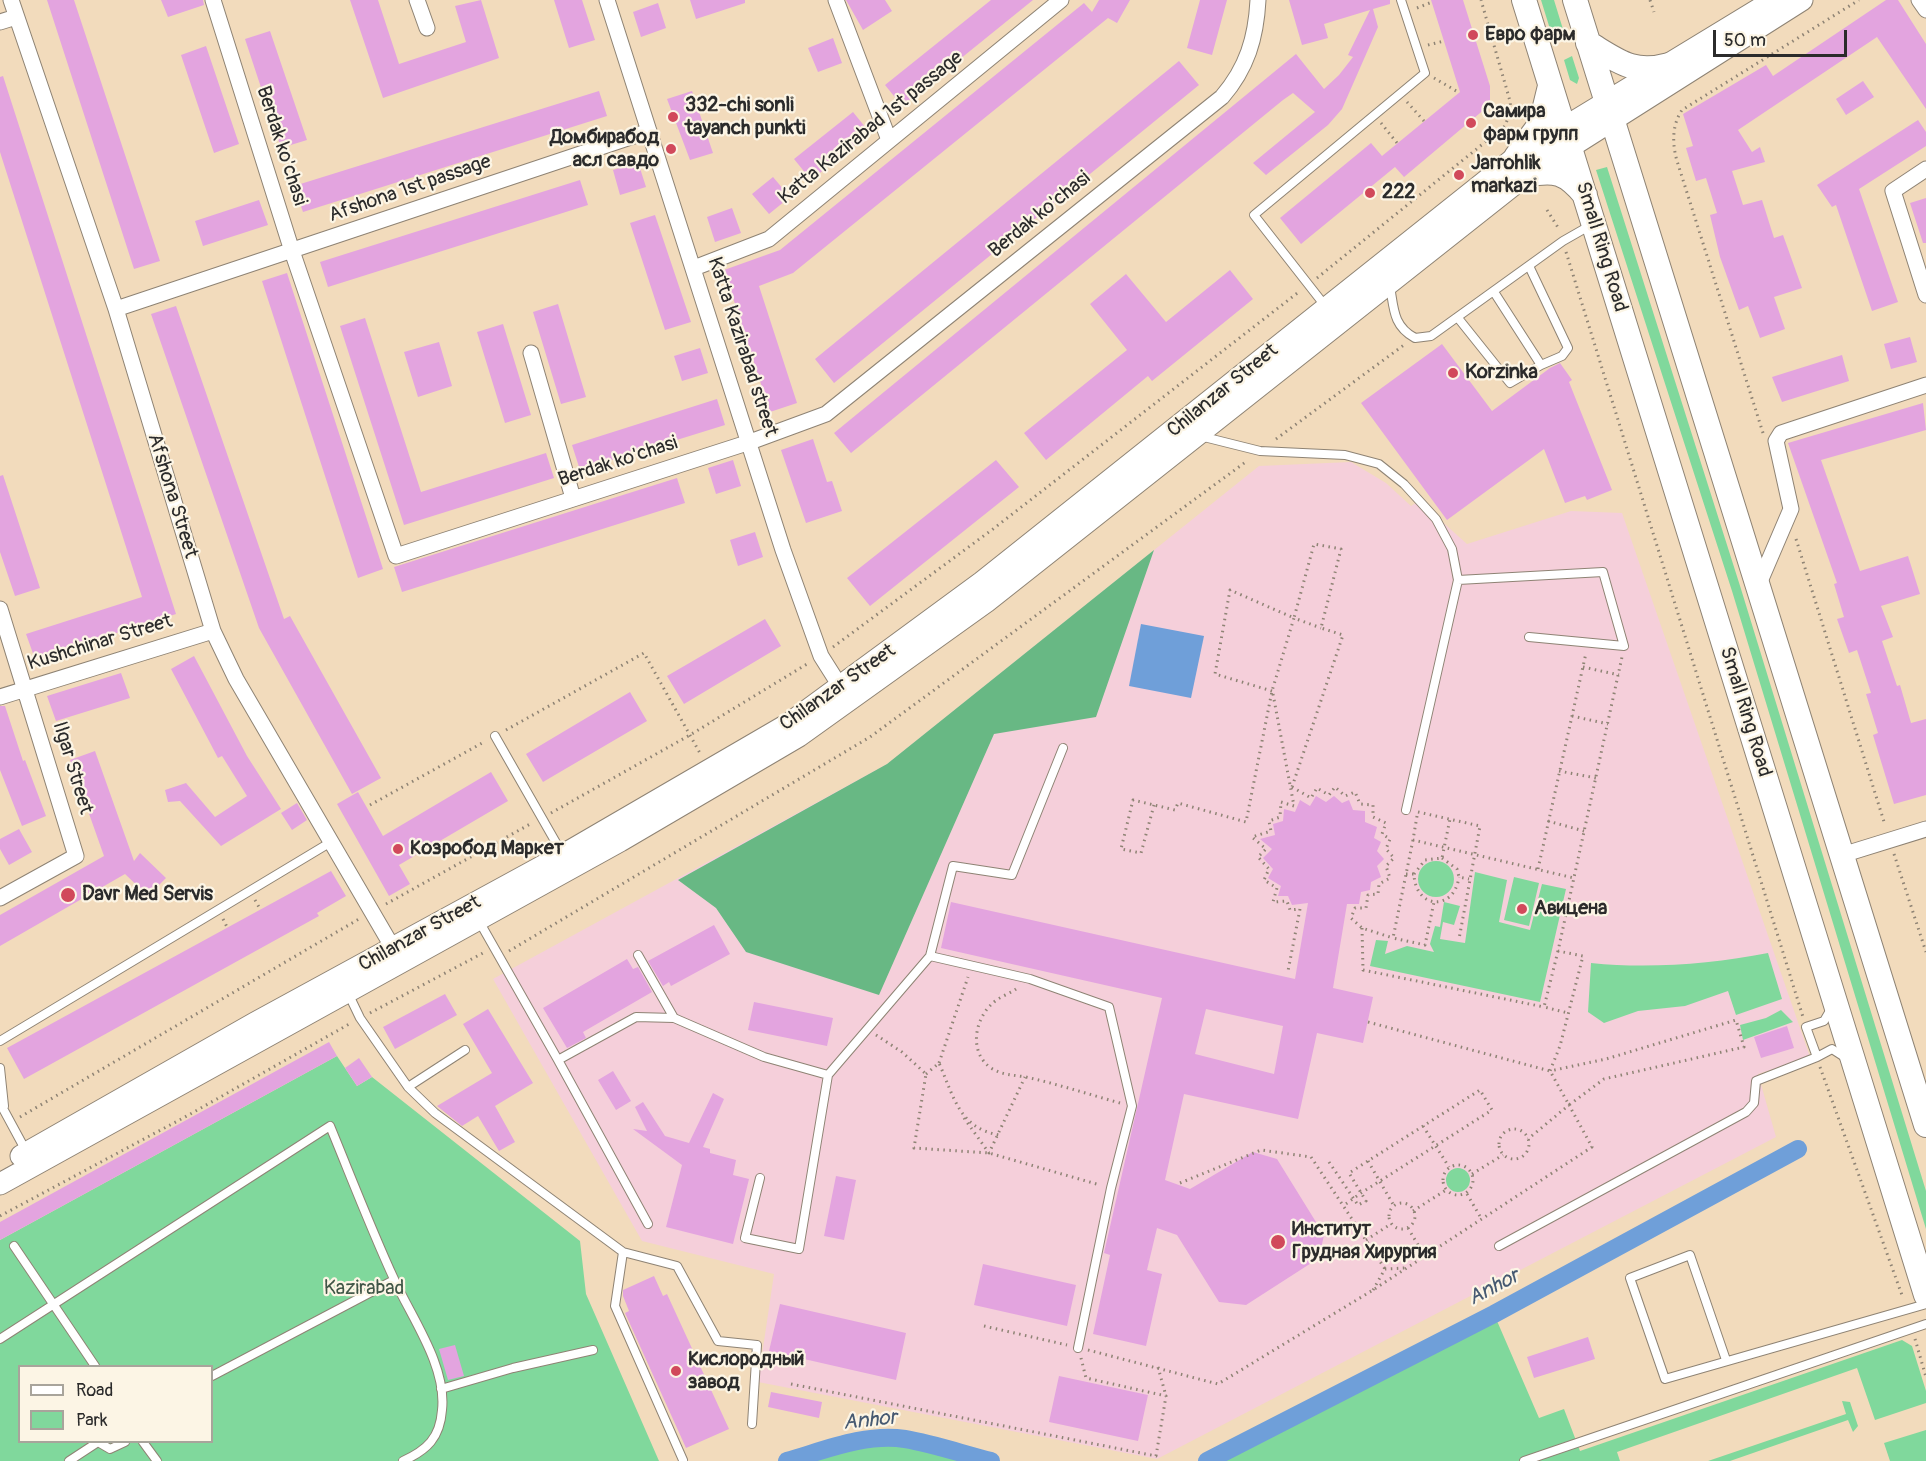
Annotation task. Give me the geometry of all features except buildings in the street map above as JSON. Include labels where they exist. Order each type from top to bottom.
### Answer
[{"type":"highway","points":[[1524,0],[1550,83],[1541,123],[1521,166],[1562,174],[1572,180],[1585,195]]},
{"type":"highway","points":[[1575,0],[1926,1125]]},
{"type":"highway","points":[[1588,42],[1634,68],[1645,70],[1669,65]]},
{"type":"highway","name":"Small Ring Road","points":[[1550,83],[1926,1295]]},
{"type":"main road","points":[[1610,111],[1669,65],[1774,0]]},
{"type":"main road","points":[[1610,111],[1715,55],[1802,0]]},
{"type":"main road","name":"Chilanzar Street","points":[[0,1168],[31,1160],[348,991],[397,955],[478,920],[718,785],[799,736],[845,694],[1000,568],[1327,308],[1521,166],[1610,111]]},
{"type":"main road","name":"Chilanzar Street","points":[[0,1184],[31,1160],[397,955],[563,855],[710,772],[790,723],[845,694],[986,602],[1389,284],[1521,166]]},
{"type":"street","name":"Afshona Street","points":[[10,0],[116,309],[213,630],[236,679],[397,955]]},
{"type":"street","name":"Berdak ko'chasi","points":[[213,0],[292,251],[396,556],[750,442],[826,414],[1222,97],[1236,80],[1247,61],[1253,42],[1258,0]]},
{"type":"street","points":[[417,0],[427,28]]},
{"type":"street","name":"Katta Kazirabad street","points":[[607,0],[783,550],[820,656],[845,694]]},
{"type":"street","points":[[836,0],[889,140]]},
{"type":"street","name":"Katta Kazirabad 1st passage","points":[[694,268],[769,238],[1062,0]]},
{"type":"street","points":[[1919,0],[1926,10]]},
{"type":"street","points":[[0,22],[16,17]]},
{"type":"street","name":"Afshona 1st passage","points":[[116,309],[649,131]]},
{"type":"street","points":[[1926,169],[1893,191],[1926,295]]},
{"type":"street","points":[[531,353],[573,498]]},
{"type":"street","points":[[1758,586],[1791,509],[1776,441],[1780,433],[1926,385]]},
{"type":"street","name":"Ilgar Street","points":[[0,609],[76,856],[0,898]]},
{"type":"street","name":"Kushchinar Street","points":[[0,696],[213,630]]},
{"type":"street","points":[[1842,855],[1926,829]]},
{"type":"lane","points":[[1327,308],[1254,215],[1425,73],[1401,0]]},
{"type":"lane","points":[[1389,284],[1396,322],[1400,328],[1414,338],[1431,336],[1563,241],[1594,224]]},
{"type":"lane","points":[[1458,318],[1507,382],[1515,382],[1541,365],[1562,356],[1568,348],[1529,266]]},
{"type":"lane","points":[[1494,292],[1541,365]]},
{"type":"lane","points":[[1198,435],[1260,451],[1346,455],[1379,464],[1404,484],[1436,519],[1452,549],[1458,580],[1406,810]]},
{"type":"lane","points":[[1458,580],[1603,572],[1624,646],[1529,637]]},
{"type":"lane","points":[[495,736],[563,855]]},
{"type":"lane","points":[[760,1179],[745,1238],[799,1249],[828,1075],[930,956],[953,866],[1012,875],[1063,748]]},
{"type":"lane","points":[[0,1041],[331,842]]},
{"type":"lane","points":[[478,920],[648,1224]]},
{"type":"lane","points":[[638,955],[674,1018]]},
{"type":"lane","points":[[930,956],[1030,979],[1109,1007],[1132,1106],[1111,1188],[1078,1348]]},
{"type":"lane","points":[[348,991],[360,1018],[408,1088],[435,1113],[623,1252],[677,1266],[718,1341],[757,1345],[752,1424]]},
{"type":"lane","points":[[1816,1057],[1806,1027],[1824,1021],[1835,1003]]},
{"type":"lane","points":[[558,1060],[636,1017],[674,1018],[764,1057],[828,1075]]},
{"type":"lane","points":[[1499,1246],[1746,1112],[1754,1103],[1756,1081],[1816,1057],[1832,1048],[1854,1064]]},
{"type":"lane","points":[[408,1088],[465,1050]]},
{"type":"lane","points":[[0,1068],[2,1106],[31,1160]]},
{"type":"lane","points":[[0,1339],[330,1126],[394,1280],[428,1342],[441,1389],[442,1409],[434,1439],[426,1449],[403,1461]]},
{"type":"lane","points":[[14,1246],[94,1365]]},
{"type":"lane","points":[[623,1252],[615,1306],[683,1460]]},
{"type":"lane","points":[[1726,1360],[1690,1255],[1630,1278],[1665,1379],[1926,1304]]},
{"type":"lane","points":[[213,1375],[394,1280]]},
{"type":"lane","points":[[1524,1461],[1926,1324]]},
{"type":"lane","points":[[441,1389],[513,1368],[593,1350]]},
{"type":"lane","points":[[69,1461],[96,1443]]},
{"type":"lane","points":[[100,1443],[110,1449],[124,1443]]},
{"type":"lane","points":[[144,1443],[158,1461]]},
{"type":"path","points":[[12,1122],[372,911],[690,735],[820,656],[984,536],[1309,285],[1505,126],[1511,110],[1510,101],[1480,0]]},
{"type":"path","points":[[1650,0],[1654,12]]},
{"type":"path","points":[[1682,110],[1859,0]]},
{"type":"path","points":[[1405,12],[1432,2]]},
{"type":"path","points":[[1425,73],[1458,92]]},
{"type":"path","points":[[1400,94],[1424,121]]},
{"type":"path","points":[[1374,115],[1397,143]]},
{"type":"path","points":[[1547,210],[1563,241],[1806,1027]]},
{"type":"path","points":[[0,1216],[185,1117],[360,1018],[494,948],[511,952],[870,737],[1414,338]]},
{"type":"path","points":[[1154,805],[1142,853],[1120,849],[1133,800],[1154,805],[1175,810],[1178,803],[1246,822],[1272,691],[1314,544],[1341,549],[1321,628]]},
{"type":"path","points":[[1272,691],[1215,674],[1230,590],[1294,618],[1343,635],[1292,787]]},
{"type":"path","points":[[1538,869],[1589,642]]},
{"type":"path","points":[[1544,1006],[1624,646]]},
{"type":"path","points":[[370,805],[644,652],[710,772]]},
{"type":"path","points":[[1583,667],[1618,675]]},
{"type":"path","points":[[1272,691],[1294,806],[1281,802],[1280,817],[1269,821],[1271,831],[1252,837],[1266,849],[1258,857],[1269,869],[1264,880],[1277,888],[1273,902],[1287,901],[1290,910],[1300,909],[1288,971]]},
{"type":"path","points":[[1572,716],[1608,724]]},
{"type":"path","points":[[1559,771],[1596,778]]},
{"type":"path","points":[[1292,787],[1311,798],[1317,788],[1329,795],[1335,787],[1345,796],[1355,792],[1360,804],[1373,806],[1372,818],[1386,823],[1382,834],[1390,839],[1386,849],[1394,858],[1386,866],[1390,878],[1379,884],[1378,894],[1368,895],[1366,908],[1355,908],[1351,918],[1362,928],[1425,945],[1434,902]]},
{"type":"path","points":[[1393,938],[1418,812],[1480,826],[1459,939]]},
{"type":"path","points":[[1442,858],[1450,819]]},
{"type":"path","points":[[1548,821],[1584,831]]},
{"type":"path","points":[[1413,840],[1574,878]]},
{"type":"path","points":[[1889,840],[1926,952]]},
{"type":"path","points":[[1442,858],[1450,861],[1459,877],[1458,888],[1452,896],[1441,902],[1434,902],[1420,895],[1414,885],[1414,874],[1425,860],[1442,858]]},
{"type":"path","points":[[1406,874],[1414,874]]},
{"type":"path","points":[[1459,877],[1470,879]]},
{"type":"path","points":[[1362,928],[1363,970],[1569,1013]]},
{"type":"path","points":[[1550,1071],[1560,1046],[1583,956],[1558,951]]},
{"type":"path","points":[[972,965],[939,1063],[926,1074],[914,1148],[989,1153],[1111,1188]]},
{"type":"path","points":[[1030,979],[994,1002],[981,1016],[976,1036],[978,1050],[988,1066],[1002,1074],[1025,1077],[1132,1106]]},
{"type":"path","points":[[1368,1022],[1550,1071],[1606,1059],[1736,1020],[1744,1047],[1604,1079],[1528,1139]]},
{"type":"path","points":[[867,1029],[902,1052],[926,1074]]},
{"type":"path","points":[[1816,1057],[1886,1247]]},
{"type":"path","points":[[939,1063],[963,1118],[989,1153]]},
{"type":"path","points":[[984,1326],[1158,1367],[1218,1384],[1373,1290],[1592,1147],[1550,1071]]},
{"type":"path","points":[[989,1153],[1025,1077]]},
{"type":"path","points":[[1329,1162],[1353,1198],[1358,1205],[1366,1201],[1361,1193],[1349,1173],[1480,1090],[1492,1110],[1436,1146],[1379,1182],[1361,1193],[1353,1198],[1343,1206]]},
{"type":"path","points":[[963,1118],[984,1132],[999,1135]]},
{"type":"path","points":[[1423,1126],[1449,1167]]},
{"type":"path","points":[[1519,1130],[1528,1139],[1528,1150],[1521,1158],[1510,1159],[1503,1155],[1499,1141],[1506,1131],[1519,1130]]},
{"type":"path","points":[[1180,1183],[1261,1150],[1311,1157],[1385,1269]]},
{"type":"path","points":[[1472,1174],[1503,1155]]},
{"type":"path","points":[[1367,1161],[1394,1206]]},
{"type":"path","points":[[1464,1166],[1472,1174],[1473,1186],[1466,1194],[1455,1196],[1446,1190],[1443,1177],[1449,1167],[1464,1166]]},
{"type":"path","points":[[1413,1210],[1446,1190]]},
{"type":"path","points":[[1466,1194],[1481,1218]]},
{"type":"path","points":[[1406,1204],[1413,1210],[1414,1221],[1408,1228],[1399,1229],[1391,1224],[1389,1214],[1394,1206],[1406,1204]]},
{"type":"path","points":[[1366,1240],[1391,1224]]},
{"type":"path","points":[[1408,1228],[1424,1255]]},
{"type":"path","points":[[1385,1269],[1407,1268]]},
{"type":"path","points":[[1373,1290],[1385,1269]]},
{"type":"path","points":[[1078,1348],[1086,1378],[1166,1396]]},
{"type":"path","points":[[791,1384],[1156,1456],[1166,1396],[1158,1367]]},
{"type":"shaded area","points":[[1351,462],[1386,483],[1411,506],[1419,501],[1467,544],[1571,511],[1622,513],[1810,1057],[1758,1074],[1776,1137],[1157,1459],[758,1382],[774,1274],[642,1241],[493,979],[887,764],[1259,466]]},
{"type":"green space","points":[[1541,0],[1554,0],[1566,39],[1554,42]]},
{"type":"green space","points":[[1572,56],[1579,78],[1577,84],[1570,80],[1564,60]]},
{"type":"green space","points":[[1607,167],[1741,589],[1926,1191],[1926,1229],[1732,591],[1596,170]]},
{"type":"green space","points":[[1154,550],[1096,717],[994,734],[879,995],[746,952],[716,908],[678,880],[887,764]]},
{"type":"green space","points":[[1436,861],[1448,867],[1454,879],[1448,891],[1436,897],[1424,891],[1418,879],[1424,867]]},
{"type":"green space","points":[[1475,872],[1507,880],[1499,922],[1530,930],[1542,884],[1566,889],[1540,1002],[1370,966],[1376,940],[1388,941],[1385,954],[1407,946],[1434,952],[1430,944],[1435,926],[1440,927],[1444,902],[1460,906],[1454,925],[1443,922],[1440,939],[1465,943]]},
{"type":"green space","points":[[1514,877],[1539,883],[1529,926],[1504,920]]},
{"type":"green space","points":[[1768,953],[1782,999],[1736,1015],[1728,991],[1685,1006],[1638,1011],[1604,1023],[1588,1012],[1591,963],[1635,966],[1680,964]]},
{"type":"green space","points":[[1781,1010],[1793,1022],[1743,1040],[1740,1025],[1766,1018]]},
{"type":"green space","name":"Kazirabad","points":[[337,1056],[357,1086],[372,1077],[580,1241],[586,1294],[659,1461],[0,1461],[0,1240]]},
{"type":"green space","points":[[1458,1168],[1466,1172],[1470,1180],[1466,1188],[1458,1192],[1450,1188],[1446,1180],[1450,1172]]},
{"type":"green space","points":[[1494,1314],[1539,1418],[1564,1409],[1580,1451],[1902,1340],[1912,1346],[1926,1391],[1926,1403],[1875,1420],[1857,1368],[1617,1452],[1620,1461],[1207,1461]]},
{"type":"green space","points":[[1842,1401],[1850,1402],[1858,1426],[1853,1432],[1848,1420],[1730,1461],[1708,1461],[1846,1414]]},
{"type":"green space","points":[[1926,1430],[1926,1461],[1890,1461],[1884,1443]]},
{"type":"green space","points":[[904,1439],[991,1461],[787,1461],[858,1441]]},
{"type":"water","points":[[1141,624],[1204,636],[1191,698],[1129,686]]},
{"type":"waterway","name":"Anhor","points":[[1207,1461],[1494,1314],[1798,1149]]},
{"type":"waterway","name":"Anhor","points":[[787,1461],[875,1438],[905,1439],[991,1461]]},
{"type":"place","name":"Евро фарм","points":[[1473,35]]},
{"type":"place","name":"332-chi sonli tayanch punkti","points":[[673,117]]},
{"type":"place","name":"Самира фарм групп","points":[[1471,123]]},
{"type":"place","name":"Домбирабод асл савдо","points":[[671,149]]},
{"type":"place","name":"Jarrohlik markazi","points":[[1459,175]]},
{"type":"place","name":"222","points":[[1370,193]]},
{"type":"place","name":"Korzinka","points":[[1453,373]]},
{"type":"place","name":"Козробод Маркет","points":[[398,849]]},
{"type":"place","name":"Davr Med Servis","points":[[68,895]]},
{"type":"place","name":"Авицена","points":[[1522,909]]},
{"type":"place","name":"Институт Грудная Хирургия","points":[[1278,1242]]},
{"type":"place","name":"Кислородный завод","points":[[676,1371]]}]
